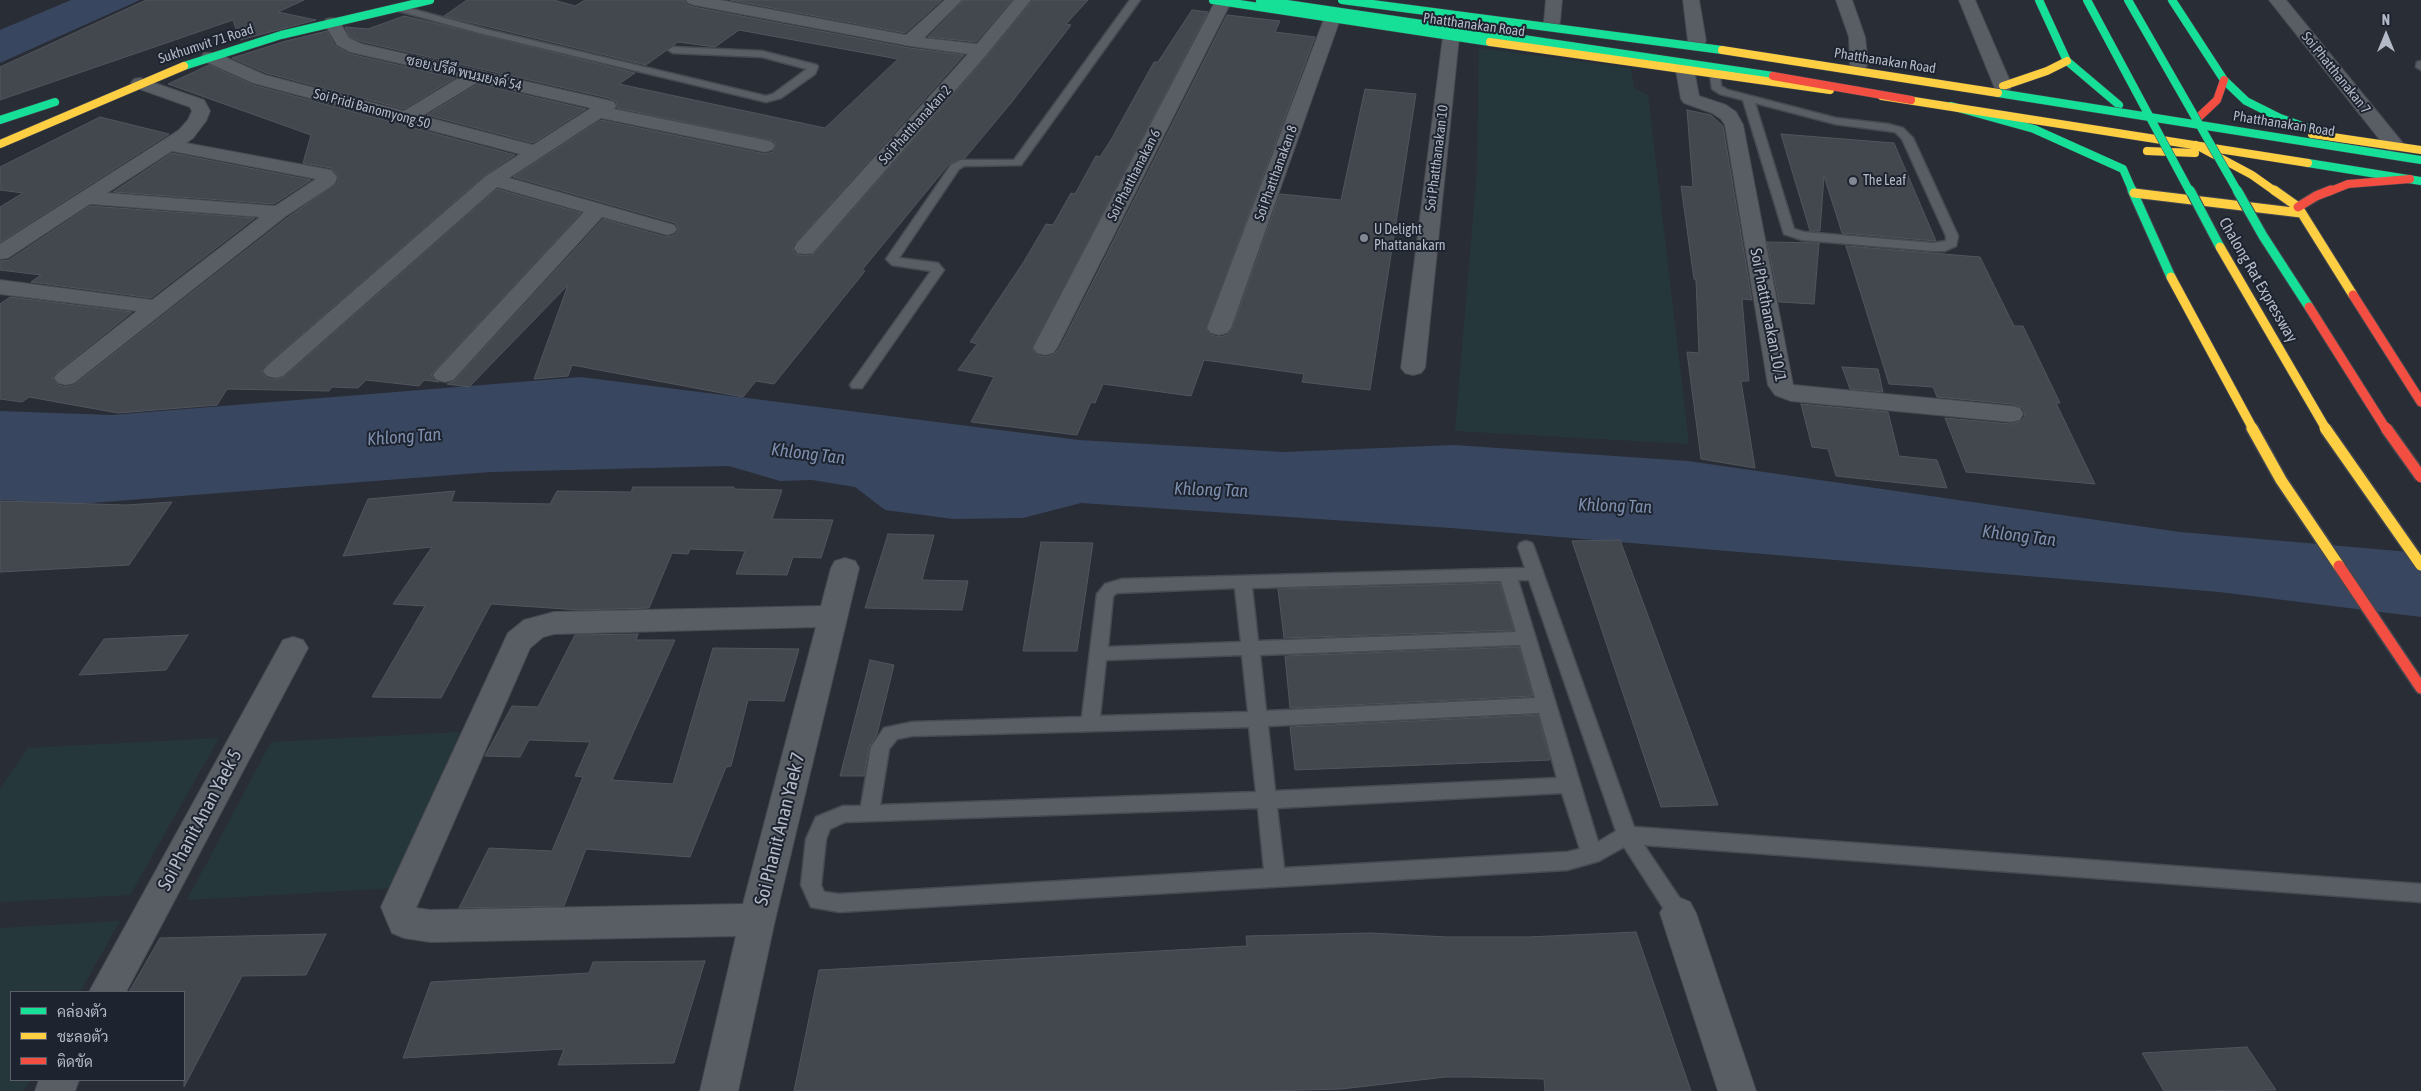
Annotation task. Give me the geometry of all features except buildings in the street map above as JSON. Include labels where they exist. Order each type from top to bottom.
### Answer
[{"type":"main road","name":"Sukhumvit 71 Road","points":[[272,25],[379,0]]},
{"type":"main road","name":"Sukhumvit 71 Road","points":[[0,144],[77,109],[179,67],[281,35],[430,0]]},
{"type":"main road","name":"Phatthanakan Road","points":[[1260,0],[1748,72],[1911,100]]},
{"type":"main road","name":"Phatthanakan Road","points":[[1342,0],[1750,54],[2421,160]]},
{"type":"main road","name":"Phatthanakan Road","points":[[1392,0],[1859,64],[2421,150]]},
{"type":"main road","points":[[2039,0],[2067,61],[2119,105],[2252,175],[2300,210],[2421,402]]},
{"type":"main road","name":"Chalong Rat Expressway","points":[[2086,0],[2212,234],[2324,426],[2421,565]]},
{"type":"main road","name":"Chalong Rat Expressway","points":[[2128,0],[2263,236],[2392,438],[2421,476]]},
{"type":"main road","points":[[2172,0],[2224,80],[2246,100],[2262,110],[2333,137]]},
{"type":"main road","name":"Phatthanakan Road","points":[[1218,1],[1451,37],[1911,100],[2416,180]]},
{"type":"main road","points":[[2004,86],[2047,71],[2067,61]]},
{"type":"main road","points":[[2135,160],[2199,117],[2217,100],[2224,80]]},
{"type":"main road","points":[[0,120],[59,100],[0,129]]},
{"type":"main road","points":[[1951,106],[2034,129],[2067,142],[2135,160],[2185,152],[2228,162]]},
{"type":"main road","points":[[0,156],[51,128],[77,109]]},
{"type":"main road","points":[[2135,160],[2134,193],[2180,297],[2281,480],[2421,688]]},
{"type":"main road","points":[[2134,193],[2300,210],[2316,196],[2348,184],[2416,180]]},
{"type":"street","points":[[694,0],[910,41],[981,50]]},
{"type":"street","points":[[910,41],[954,0]]},
{"type":"street","name":"Soi Phatthanakan 2","points":[[805,248],[1023,0]]},
{"type":"street","points":[[1552,22],[1554,0]]},
{"type":"street","points":[[1691,0],[1697,41]]},
{"type":"street","points":[[1844,0],[1857,37],[1859,64]]},
{"type":"street","points":[[1967,0],[2004,86]]},
{"type":"street","name":"Soi Phatthanakan 7","points":[[2277,0],[2395,146]]},
{"type":"street","name":"Soi Phatthanakan 6","points":[[1045,348],[1218,1]]},
{"type":"street","name":"Soi Phatthanakan 8","points":[[1219,328],[1332,19]]},
{"type":"street","name":"ซอย ปรีดี พนมยงค์ 54","points":[[332,23],[343,41],[356,48],[604,109],[766,146]]},
{"type":"street","name":"Soi Phatthanakan 10","points":[[1413,368],[1451,37]]},
{"type":"street","name":"Soi Pridi Banomyong 50","points":[[210,57],[259,79],[537,152]]},
{"type":"street","name":"Soi Phatthanakan 10/1","points":[[1685,70],[1690,100],[1719,109],[1729,116],[1734,125],[1780,385],[1784,390],[1791,393],[2011,414]]},
{"type":"street","points":[[406,118],[476,76]]},
{"type":"street","points":[[0,253],[186,134],[197,121],[201,111],[198,104],[140,83]]},
{"type":"street","points":[[275,371],[493,180],[604,109]]},
{"type":"street","points":[[66,378],[279,212],[326,181],[327,178],[324,174],[168,145]]},
{"type":"street","points":[[493,180],[596,211],[666,229]]},
{"type":"street","points":[[86,198],[279,212]]},
{"type":"street","points":[[445,375],[596,211]]},
{"type":"street","points":[[0,287],[158,307]]},
{"type":"street","name":"Soi Phanit Anan Yaek 7","points":[[718,1091],[757,920],[845,568]]},
{"type":"street","points":[[757,920],[430,926],[404,922],[398,907],[518,641],[534,628],[554,623],[834,616]]},
{"type":"street","name":"Soi Phanit Anan Yaek 5","points":[[108,991],[293,648]]},
{"type":"street","points":[[1678,913],[1736,1091]]},
{"type":"lane","points":[[857,385],[938,270],[933,266],[897,262],[892,259],[955,166],[961,163],[1017,163],[1135,0]]},
{"type":"lane","points":[[398,8],[483,31],[582,53],[760,98],[777,96],[812,72],[813,67],[753,53],[673,50]]},
{"type":"lane","points":[[1715,74],[1718,89],[1748,97],[1835,121],[1892,127],[1904,134],[1952,236],[1952,243],[1945,247],[1932,247],[1802,236],[1788,231],[1748,97]]},
{"type":"lane","points":[[1526,547],[1627,835],[1678,913]]},
{"type":"lane","points":[[1090,724],[1105,594],[1111,588],[1122,585],[1535,574]]},
{"type":"lane","points":[[1508,575],[1568,785],[1592,855]]},
{"type":"lane","points":[[1243,582],[1275,877]]},
{"type":"lane","points":[[1098,654],[1526,638]]},
{"type":"lane","points":[[869,814],[880,746],[891,733],[912,729],[1258,719],[1546,705]]},
{"type":"lane","points":[[1568,785],[1267,800],[843,814],[823,823],[816,840],[811,885],[818,900],[839,903],[1567,861],[1592,855],[1627,835],[2421,893]]},
{"type":"shaded area","points":[[1479,48],[1631,68],[1634,88],[1648,95],[1689,444],[1455,431],[1477,171]]},
{"type":"shaded area","points":[[460,732],[395,888],[187,900],[271,742]]},
{"type":"shaded area","points":[[219,738],[130,895],[0,902],[0,788],[28,748]]},
{"type":"shaded area","points":[[120,921],[81,991],[10,991],[10,1081],[30,1081],[24,1091],[0,1091],[0,928]]},
{"type":"water","points":[[71,0],[140,0],[0,63],[0,30]]},
{"type":"water","name":"Khlong Tan","points":[[581,377],[1079,440],[1284,452],[1454,445],[1688,461],[2180,532],[2421,553],[2421,617],[2219,592],[1451,528],[1081,503],[1023,518],[953,519],[885,510],[855,487],[812,480],[780,481],[729,466],[491,472],[78,504],[0,500],[0,411],[111,415]]},
{"type":"traffic: fast","points":[[184,66],[281,35],[430,0]]},
{"type":"traffic: fast","points":[[1213,0],[1490,42]]},
{"type":"traffic: fast","points":[[1260,0],[1773,76]]},
{"type":"traffic: fast","points":[[1342,0],[1722,50]]},
{"type":"traffic: fast","points":[[2039,0],[2067,61],[2119,105]]},
{"type":"traffic: fast","points":[[2087,0],[2220,247]]},
{"type":"traffic: fast","points":[[2128,0],[2263,236],[2309,307]]},
{"type":"traffic: fast","points":[[2172,0],[2224,80],[2246,101],[2280,118],[2333,137]]},
{"type":"traffic: fast","points":[[1998,93],[2421,160]]},
{"type":"traffic: fast","points":[[0,120],[55,102]]},
{"type":"traffic: fast","points":[[1951,106],[2034,129],[2123,169],[2171,277]]},
{"type":"traffic: fast","points":[[2308,163],[2421,181]]},
{"type":"traffic: slow","points":[[1490,42],[1830,90]]},
{"type":"traffic: slow","points":[[1722,50],[1998,93]]},
{"type":"traffic: slow","points":[[2003,86],[2047,71],[2067,61]]},
{"type":"traffic: slow","points":[[0,144],[184,66]]},
{"type":"traffic: slow","points":[[1882,96],[2308,163]]},
{"type":"traffic: slow","points":[[2312,134],[2421,150]]},
{"type":"traffic: slow","points":[[2196,145],[2252,175],[2298,207],[2353,295]]},
{"type":"traffic: slow","points":[[2147,151],[2195,153]]},
{"type":"traffic: slow","points":[[2134,193],[2301,213]]},
{"type":"traffic: slow","points":[[2220,247],[2329,434],[2421,565]]},
{"type":"traffic: slow","points":[[2171,277],[2180,297],[2281,480],[2339,566]]},
{"type":"traffic: jam","points":[[1773,76],[1911,100]]},
{"type":"traffic: jam","points":[[2199,117],[2217,100],[2224,80]]},
{"type":"traffic: jam","points":[[2298,207],[2316,196],[2348,184],[2410,179]]},
{"type":"traffic: jam","points":[[2353,295],[2421,402]]},
{"type":"traffic: jam","points":[[2309,307],[2392,438],[2421,477]]},
{"type":"traffic: jam","points":[[2339,566],[2421,688]]},
{"type":"place","name":"The Leaf","points":[[1853,181]]},
{"type":"place","name":"U Delight Phattanakarn","points":[[1364,238]]}]
